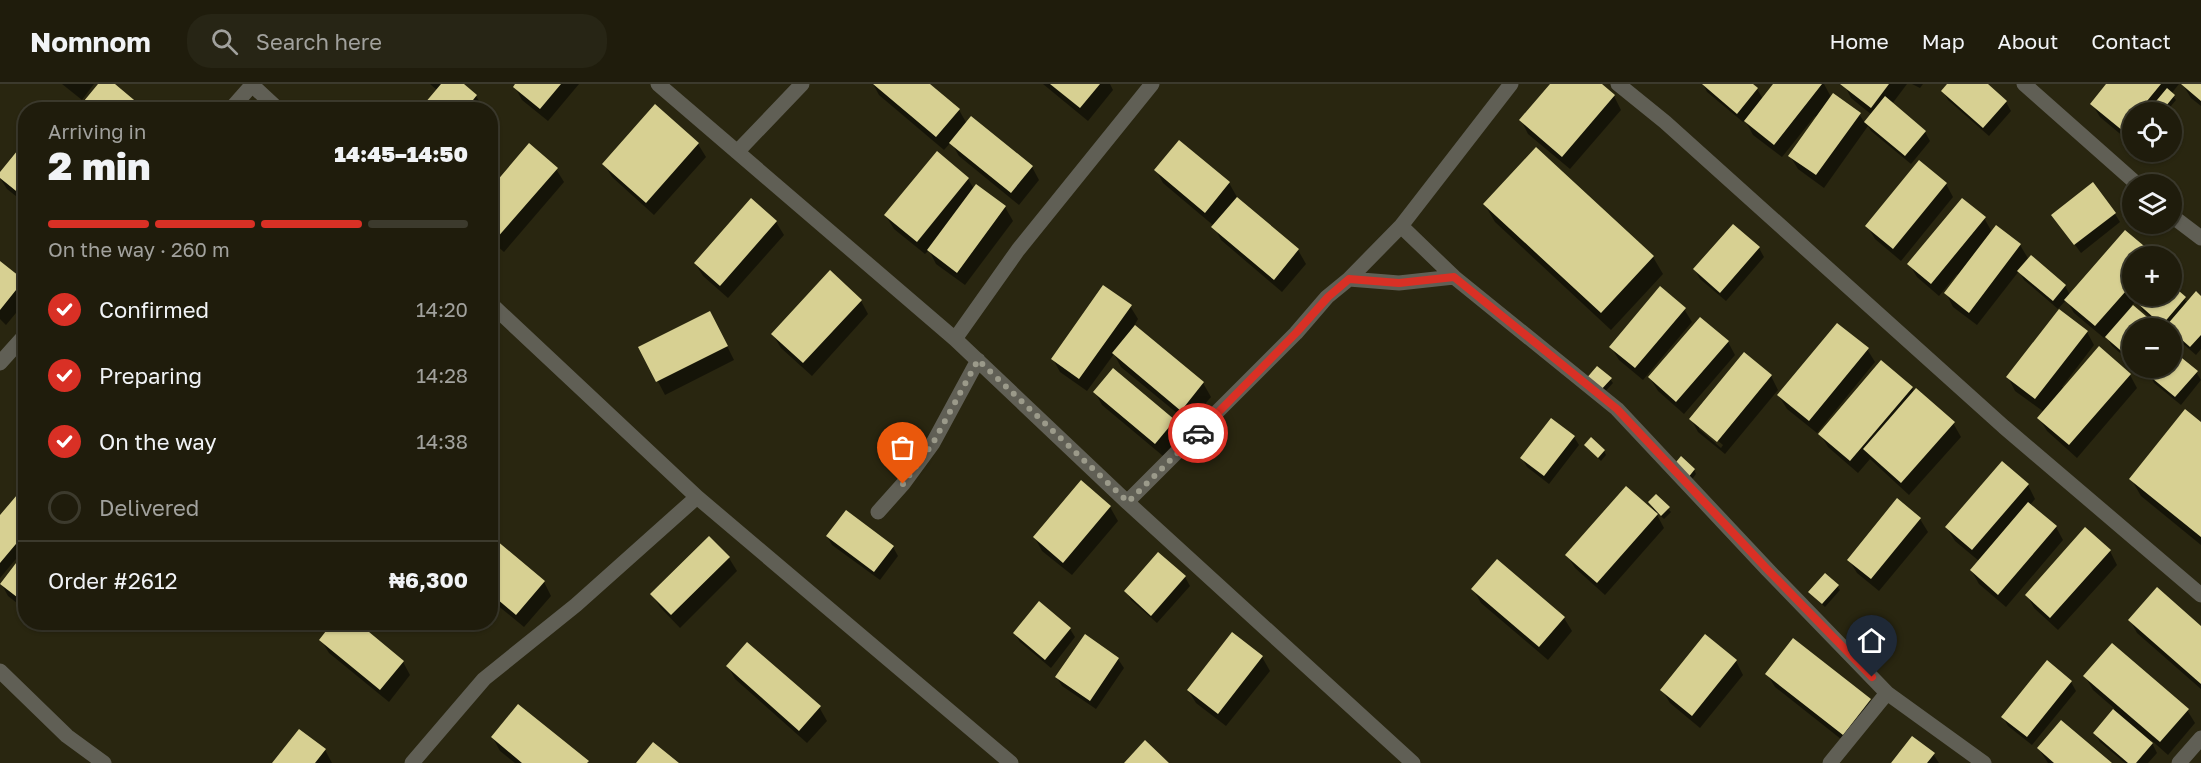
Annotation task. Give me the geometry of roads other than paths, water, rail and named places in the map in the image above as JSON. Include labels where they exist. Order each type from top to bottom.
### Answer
[{"type":"street","points":[[658,84],[956,339],[1128,502],[1413,763]]},
{"type":"street","points":[[737,152],[801,84]]},
{"type":"street","points":[[956,339],[1018,250],[1152,84]]},
{"type":"street","points":[[1128,502],[1296,333],[1328,297],[1401,226],[1511,84]]},
{"type":"street","points":[[1618,84],[1665,122],[2004,427],[2201,595]]},
{"type":"street","points":[[2024,84],[2126,174]]},
{"type":"street","points":[[237,102],[252,85],[270,102]]},
{"type":"street","points":[[2182,224],[2201,238]]},
{"type":"street","points":[[1401,226],[1454,277],[1617,409],[1887,693],[1984,763]]},
{"type":"street","points":[[1349,279],[1399,283],[1454,277]]},
{"type":"street","points":[[498,310],[697,497],[1011,763]]},
{"type":"street","points":[[0,363],[18,343]]},
{"type":"street","points":[[878,512],[903,484],[933,443],[978,360]]},
{"type":"street","points":[[412,763],[484,679],[576,605],[697,497]]},
{"type":"street","points":[[0,672],[67,736],[104,763]]},
{"type":"street","points":[[1830,763],[1887,693]]},
{"type":"street","points":[[2179,763],[2201,738]]}]
